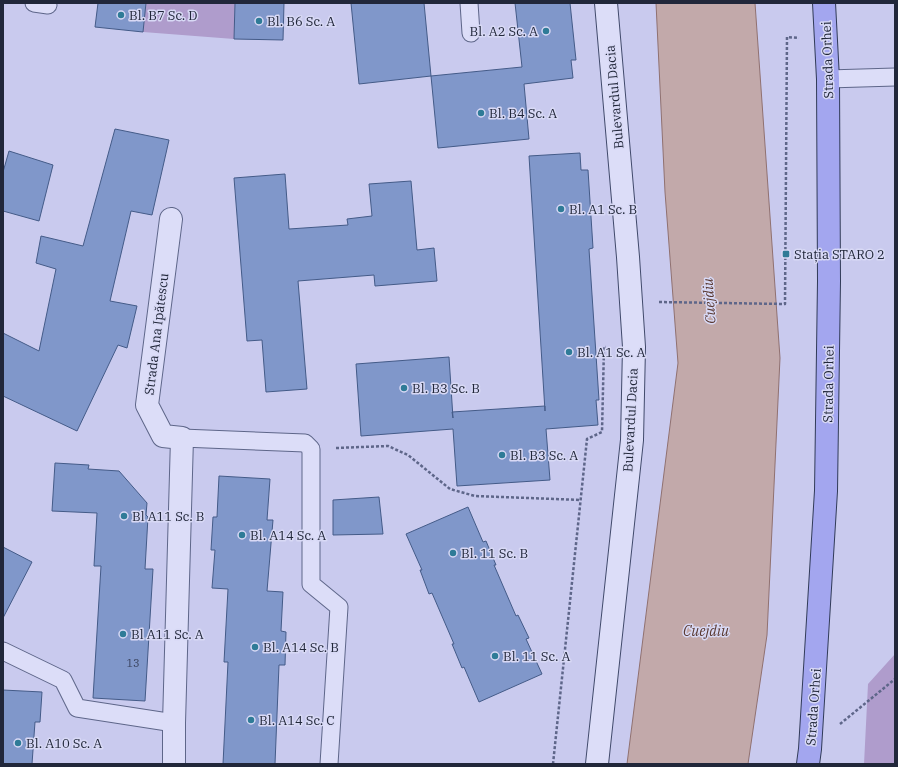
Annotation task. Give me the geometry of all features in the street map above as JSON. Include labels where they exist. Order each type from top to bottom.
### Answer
[{"type":"main road","name":"Bulevardul Dacia","points":[[597,764],[632,440],[634,347],[628,257],[606,3]]},
{"type":"main road","name":"Strada Orhei","points":[[809,756],[826,491],[829,281],[828,79],[824,3]]},
{"type":"main road","name":"Strada Ana Ipătescu","points":[[171,218],[147,405],[163,436],[182,438]]},
{"type":"main road","points":[[174,764],[182,438]]},
{"type":"lane","points":[[469,3],[471,33]]},
{"type":"lane","points":[[828,79],[895,77]]},
{"type":"lane","points":[[182,438],[305,443],[311,449],[311,584],[339,607],[329,764]]},
{"type":"lane","points":[[3,651],[63,680],[77,708],[174,723]]},
{"type":"path","points":[[662,302],[786,304],[787,38],[827,39]]},
{"type":"path","points":[[311,449],[388,446],[408,455],[450,489],[475,496],[581,500]]},
{"type":"path","points":[[553,764],[576,534]]},
{"type":"path","points":[[809,756],[895,679]]},
{"type":"shaded area","points":[[146,3],[235,3],[234,39],[143,32]]},
{"type":"shaded area","points":[[895,654],[895,764],[864,764],[868,684]]},
{"type":"water","name":"Cuejdiu","points":[[656,3],[755,3],[780,358],[767,635],[748,764],[627,764],[678,363],[665,192]]},
{"type":"building","name":"Bl. B7 Sc. D","points":[[98,3],[146,3],[143,32],[95,27]]},
{"type":"building","name":"Bl. B6 Sc. A","points":[[235,3],[284,3],[283,40],[234,39]]},
{"type":"building","points":[[351,3],[424,3],[431,76],[359,84]]},
{"type":"building","name":"Bl. B4 Sc. A","points":[[515,3],[570,3],[576,60],[571,60],[573,78],[524,84],[529,139],[438,148],[431,76],[522,67]]},
{"type":"building","points":[[115,129],[169,140],[152,215],[131,211],[110,301],[137,306],[127,348],[118,345],[77,431],[3,396],[3,333],[39,351],[56,269],[36,263],[41,236],[83,246]]},
{"type":"building","points":[[9,151],[53,165],[39,221],[3,211],[3,172]]},
{"type":"building","points":[[580,153],[581,170],[588,170],[593,248],[589,249],[599,400],[596,400],[598,425],[546,429],[550,480],[457,486],[453,429],[361,436],[356,364],[449,357],[453,412],[545,406],[529,156]]},
{"type":"building","points":[[285,174],[289,229],[348,225],[347,219],[372,216],[369,184],[411,181],[417,250],[434,248],[437,281],[375,286],[374,275],[298,281],[307,389],[266,392],[262,340],[247,341],[234,178]]},
{"type":"building","points":[[55,463],[89,465],[88,469],[119,471],[147,503],[146,515],[148,517],[145,569],[153,569],[145,701],[93,698],[101,566],[94,566],[97,513],[52,511]]},
{"type":"building","points":[[219,476],[270,479],[267,520],[273,520],[267,591],[283,592],[281,631],[286,632],[285,665],[279,665],[275,764],[223,764],[228,662],[224,662],[228,589],[212,588],[215,550],[211,550],[213,517],[217,517]]},
{"type":"building","points":[[379,497],[383,534],[333,535],[333,500]]},
{"type":"building","points":[[468,507],[483,542],[486,541],[496,565],[494,565],[516,616],[518,615],[529,638],[526,639],[542,674],[479,702],[464,667],[462,668],[452,644],[454,644],[432,593],[429,594],[420,570],[422,570],[406,534]]},
{"type":"building","points":[[3,547],[32,562],[3,618]]},
{"type":"building","name":"Bl. A10 Sc. A","points":[[3,690],[42,692],[40,722],[35,722],[32,764],[3,764]]},
{"type":"place","name":"Bl. B7 Sc. D","points":[[121,15]]},
{"type":"place","name":"Bl. B6 Sc. A","points":[[259,21]]},
{"type":"place","name":"Bl. A2 Sc. A","points":[[546,31]]},
{"type":"place","name":"Bl. B4 Sc. A","points":[[481,113]]},
{"type":"place","name":"Bl. A1 Sc. B","points":[[561,209]]},
{"type":"place","name":"Stația STARO 2","points":[[786,254]]},
{"type":"place","name":"Bl. A1 Sc. A","points":[[569,352]]},
{"type":"place","name":"Bl. B3 Sc. B","points":[[404,388]]},
{"type":"place","name":"Bl. B3 Sc. A","points":[[502,455]]},
{"type":"place","name":"Bl A11 Sc. B","points":[[124,516]]},
{"type":"place","name":"Bl. A14 Sc. A","points":[[242,535]]},
{"type":"place","name":"Bl. 11 Sc. B","points":[[453,553]]},
{"type":"place","name":"Bl A11 Sc. A","points":[[123,634]]},
{"type":"place","name":"Bl. A14 Sc. B","points":[[255,647]]},
{"type":"place","name":"Bl. 11 Sc. A","points":[[495,656]]},
{"type":"place","name":"Bl. A14 Sc. C","points":[[251,720]]},
{"type":"place","name":"Bl. A10 Sc. A","points":[[18,743]]}]
